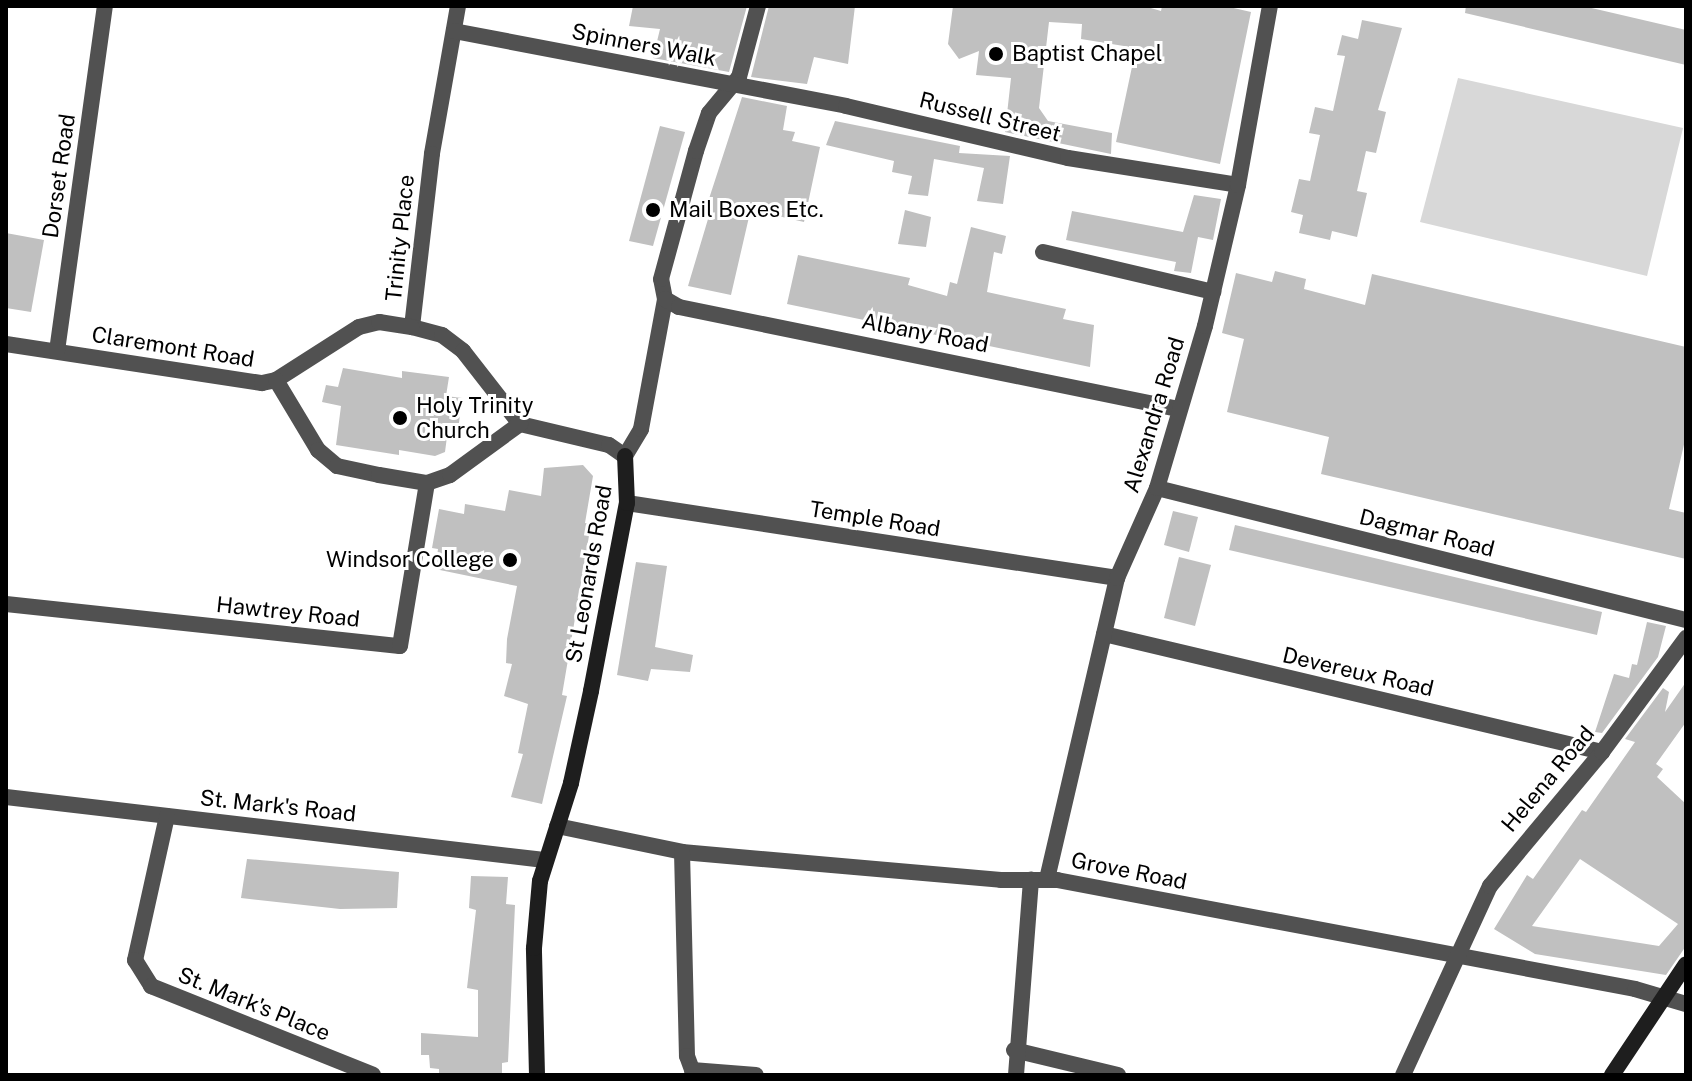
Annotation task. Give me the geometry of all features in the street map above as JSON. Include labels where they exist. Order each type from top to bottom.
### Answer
[{"type":"street","name":"Dorset Road","points":[[57,351],[105,6]]},
{"type":"street","name":"Trinity Place","points":[[458,6],[432,154],[412,327],[442,335],[463,351],[520,424]]},
{"type":"street","name":"St Leonards Road","points":[[537,1075],[534,948],[544,860],[578,752],[627,503],[625,456],[641,429],[665,299],[664,266],[702,130],[731,85],[758,6]]},
{"type":"street","name":"Alexandra Road","points":[[1016,1075],[1014,1050],[1039,879],[1117,578],[1157,488],[1205,326],[1238,185],[1270,6]]},
{"type":"street","name":"Spinners Walk","points":[[454,31],[731,85]]},
{"type":"street","name":"Russell Street","points":[[731,85],[967,132],[1068,158],[1238,185]]},
{"type":"street","points":[[1043,252],[1213,292]]},
{"type":"street","name":"Albany Road","points":[[665,299],[679,307],[1178,409]]},
{"type":"street","name":"Claremont Road","points":[[6,344],[262,383],[276,380],[359,327],[379,322],[412,327]]},
{"type":"street","points":[[276,380],[318,450],[337,466],[427,483],[450,475],[520,424],[609,445],[625,456]]},
{"type":"street","name":"Hawtrey Road","points":[[6,604],[400,646],[427,483]]},
{"type":"street","name":"Dagmar Road","points":[[1157,488],[1686,620]]},
{"type":"street","name":"Temple Road","points":[[627,503],[1117,578]]},
{"type":"street","name":"Devereux Road","points":[[1104,634],[1602,752]]},
{"type":"street","name":"Helena Road","points":[[1403,1075],[1490,886],[1602,752],[1686,638]]},
{"type":"street","name":"St. Mark's Road","points":[[6,797],[544,860]]},
{"type":"street","name":"St. Mark's Place","points":[[167,816],[135,960],[151,986],[373,1075]]},
{"type":"street","name":"Grove Road","points":[[557,826],[682,852],[1039,879],[1635,989],[1686,1004]]},
{"type":"street","points":[[682,852],[687,1056],[692,1070],[756,1075]]},
{"type":"street","points":[[1612,1075],[1660,998],[1686,964]]},
{"type":"street","points":[[1014,1050],[1118,1075]]},
{"type":"shaded area","points":[[1458,78],[1683,128],[1647,276],[1420,222]]},
{"type":"building","points":[[633,6],[747,6],[729,72],[653,58],[660,29],[629,26]]},
{"type":"building","points":[[769,6],[855,6],[848,64],[814,57],[807,84],[751,77]]},
{"type":"building","points":[[953,6],[1144,6],[1161,11],[1162,6],[1225,6],[1251,12],[1220,164],[1116,142],[1136,48],[1081,39],[1082,24],[1049,22],[1039,108],[1048,121],[1112,133],[1111,154],[1005,132],[1011,78],[976,75],[979,51],[959,59],[948,44]]},
{"type":"building","points":[[1466,6],[1583,6],[1686,30],[1686,65],[1465,13]]},
{"type":"building","points":[[1362,20],[1402,28],[1378,110],[1386,112],[1376,153],[1366,151],[1357,191],[1367,193],[1357,237],[1332,231],[1330,240],[1299,233],[1303,215],[1291,212],[1299,179],[1310,181],[1320,135],[1309,133],[1315,107],[1333,111],[1345,56],[1337,55],[1342,35],[1358,39]]},
{"type":"building","points":[[742,97],[787,106],[783,130],[795,132],[792,141],[820,147],[804,222],[761,212],[760,219],[749,217],[731,295],[688,286],[711,209],[706,208]]},
{"type":"building","points":[[835,121],[960,146],[959,153],[1010,156],[1003,204],[977,201],[984,168],[934,159],[928,196],[908,194],[912,176],[892,172],[894,161],[826,145]]},
{"type":"building","points":[[660,126],[685,132],[653,246],[629,241]]},
{"type":"building","points":[[1194,195],[1221,199],[1213,240],[1198,237],[1191,273],[1174,271],[1176,262],[1066,240],[1072,211],[1183,232]]},
{"type":"building","points":[[905,210],[931,217],[926,247],[898,244]]},
{"type":"building","points":[[971,227],[1006,236],[1002,254],[994,252],[987,292],[1066,309],[1063,319],[1094,325],[1090,367],[787,304],[798,255],[910,278],[908,285],[947,296],[950,282],[957,284]]},
{"type":"building","points":[[6,233],[44,240],[31,312],[6,308]]},
{"type":"building","points":[[1275,271],[1306,279],[1304,289],[1365,305],[1372,274],[1686,347],[1686,436],[1669,509],[1686,513],[1686,559],[1321,474],[1329,437],[1227,412],[1244,339],[1222,333],[1236,273],[1272,282]]},
{"type":"building","name":"Holy Trinity Church","points":[[343,368],[402,378],[402,371],[449,377],[446,396],[462,398],[458,431],[448,429],[445,452],[435,456],[399,450],[399,455],[336,445],[341,406],[322,402],[326,385],[338,387]]},
{"type":"building","name":"Windsor College","points":[[583,465],[593,476],[585,523],[591,524],[562,695],[567,696],[542,804],[511,797],[523,754],[518,753],[528,704],[504,696],[512,664],[506,663],[507,639],[517,586],[435,569],[438,549],[432,548],[439,509],[464,514],[465,504],[505,511],[509,490],[541,496],[544,468]]},
{"type":"building","points":[[1173,511],[1198,517],[1189,552],[1164,545]]},
{"type":"building","points":[[1235,525],[1602,612],[1597,635],[1229,550]]},
{"type":"building","points":[[1179,557],[1211,565],[1195,626],[1164,618]]},
{"type":"building","points":[[636,562],[667,566],[655,647],[693,655],[690,672],[651,669],[648,681],[617,675]]},
{"type":"building","points":[[1647,622],[1666,626],[1658,657],[1602,733],[1595,732],[1614,674],[1629,678],[1632,664],[1637,665]]},
{"type":"building","points":[[1686,682],[1686,722],[1656,764],[1663,769],[1657,777],[1686,804],[1686,946],[1666,975],[1535,954],[1494,929],[1527,875],[1533,879],[1582,810],[1586,812],[1635,742],[1625,739],[1663,688],[1669,692],[1665,712]],"holes":[[[1580,859],[1678,924],[1659,946],[1532,926]]]},
{"type":"building","points":[[247,859],[399,872],[397,908],[340,909],[241,898]]},
{"type":"building","points":[[471,876],[508,877],[506,904],[515,905],[508,1062],[502,1063],[502,1075],[439,1074],[439,1069],[430,1068],[429,1055],[421,1055],[421,1033],[478,1037],[478,990],[467,988],[476,910],[469,908]]},
{"type":"place","name":"Baptist Chapel","points":[[996,54]]},
{"type":"place","name":"Mail Boxes Etc.","points":[[653,210]]},
{"type":"place","name":"Holy Trinity Church","points":[[400,418]]},
{"type":"place","name":"Windsor College","points":[[510,560]]}]
